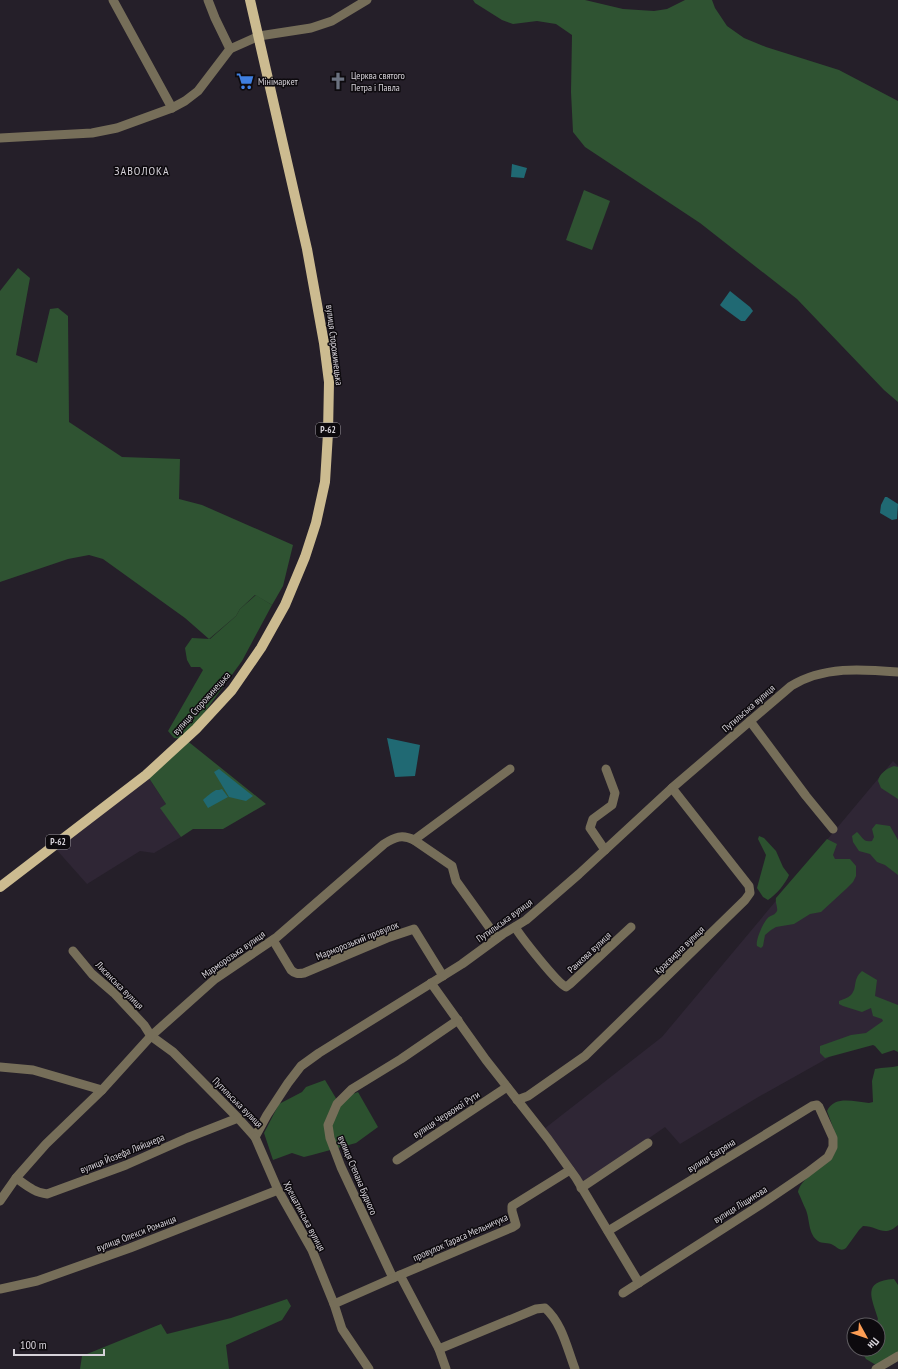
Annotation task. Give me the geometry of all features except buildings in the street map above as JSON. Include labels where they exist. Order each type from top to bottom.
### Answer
[{"type":"main road","name":"вулиця Сторожинецька","points":[[0,887],[146,775],[196,729],[232,690],[261,648],[285,605],[305,557],[316,523],[325,482],[329,382],[324,343],[307,248],[250,0]]},
{"type":"street","points":[[112,0],[172,108]]},
{"type":"street","points":[[208,0],[230,49]]},
{"type":"street","points":[[0,138],[92,133],[117,128],[172,108],[185,101],[198,91],[230,49],[259,36],[311,28],[332,21],[367,0]]},
{"type":"street","name":"Путильська вулиця","points":[[151,1036],[173,1052],[255,1137],[266,1115],[301,1066],[319,1053],[462,964],[497,938],[526,920],[672,788],[791,686],[812,675],[827,672],[898,672]]},
{"type":"street","points":[[750,721],[806,796],[833,829]]},
{"type":"street","points":[[497,938],[456,881],[452,866],[414,840],[510,769]]},
{"type":"street","points":[[605,850],[590,828],[593,819],[612,805],[615,793],[606,769]]},
{"type":"street","name":"Краєвидна вулиця","points":[[517,1100],[528,1096],[585,1056],[745,900],[750,893],[749,886],[672,788]]},
{"type":"street","name":"Марморозька вулиця","points":[[0,1201],[16,1178],[46,1144],[102,1090],[151,1036],[215,979],[273,940],[384,844],[394,838],[408,837],[414,840]]},
{"type":"street","name":"Ранкова вулиця","points":[[516,927],[524,940],[555,977],[566,987],[631,927]]},
{"type":"street","name":"Марморозький провулок","points":[[273,940],[291,970],[294,973],[304,974],[387,938],[414,929],[443,976]]},
{"type":"street","name":"Лисянська вулиця","points":[[73,951],[92,974],[114,993],[144,1025],[151,1036]]},
{"type":"street","points":[[431,983],[570,1170],[639,1283]]},
{"type":"street","name":"вулиця Степана Будного","points":[[446,1369],[439,1349],[396,1276],[341,1167],[330,1138],[328,1125],[337,1104],[352,1089],[458,1020]]},
{"type":"street","points":[[0,1067],[33,1070],[102,1090]]},
{"type":"street","name":"вулиця Червоної Рути","points":[[397,1160],[507,1087]]},
{"type":"street","name":"вулиця Багряна","points":[[608,1231],[812,1106],[818,1106],[822,1114]]},
{"type":"street","name":"вулиця Ліщинова","points":[[623,1293],[760,1205],[828,1157],[833,1147],[833,1138],[822,1114]]},
{"type":"street","name":"вулиця Йозефа Ляйцнера","points":[[16,1178],[36,1192],[47,1194],[126,1165],[187,1138],[238,1118]]},
{"type":"street","name":"Хрещатинська вулиця","points":[[255,1137],[278,1190],[312,1250],[334,1304],[342,1329],[369,1369]]},
{"type":"street","points":[[581,1188],[648,1143]]},
{"type":"street","name":"провулок Тараса Мельничука","points":[[334,1304],[396,1276],[513,1227],[516,1224],[512,1206],[570,1170]]},
{"type":"street","name":"вулиця Олекси Романця","points":[[0,1289],[37,1281],[130,1248],[278,1190]]},
{"type":"street","points":[[439,1349],[536,1309],[545,1308],[553,1315],[558,1324],[575,1369]]},
{"type":"street","points":[[876,1369],[898,1356]]},
{"type":"shaded area","points":[[893,761],[898,766],[898,1027],[843,1043],[828,1058],[760,1096],[680,1144],[665,1127],[582,1185],[544,1129],[662,1037]]},
{"type":"shaded area","points":[[147,775],[166,804],[161,808],[181,837],[154,853],[140,851],[87,884],[55,848]]},
{"type":"green space","points":[[473,0],[585,0],[623,9],[654,11],[667,9],[685,0],[712,0],[715,8],[727,26],[744,38],[766,47],[839,70],[898,101],[898,402],[884,390],[797,299],[700,223],[585,147],[573,132],[571,92],[572,35],[556,24],[537,21],[513,24],[502,20],[475,3]]},
{"type":"green space","points":[[584,190],[610,201],[592,250],[566,240]]},
{"type":"green space","points":[[18,268],[30,278],[16,355],[37,363],[50,309],[58,308],[68,316],[69,422],[122,457],[180,459],[179,499],[202,505],[293,545],[283,586],[272,605],[255,595],[240,609],[236,616],[209,639],[185,618],[103,559],[89,555],[68,559],[0,582],[0,291]]},
{"type":"green space","points":[[256,595],[272,605],[242,661],[185,739],[174,738],[168,731],[203,670],[200,667],[191,667],[187,660],[185,648],[192,638],[210,639],[236,616],[240,609]]},
{"type":"green space","points":[[185,739],[266,804],[223,829],[193,829],[181,837],[160,808],[166,804],[147,775]]},
{"type":"green space","points":[[894,766],[898,767],[898,799],[881,788],[878,781],[884,772]]},
{"type":"green space","points":[[876,824],[890,826],[898,840],[898,875],[885,865],[877,862],[870,854],[859,851],[853,842],[852,836],[857,832],[865,840],[872,841],[874,837],[872,829]]},
{"type":"green space","points":[[759,836],[764,838],[776,851],[783,867],[789,875],[786,882],[768,900],[763,897],[757,888],[766,855],[758,839]]},
{"type":"green space","points":[[827,839],[837,844],[833,855],[835,859],[850,859],[856,866],[856,876],[853,882],[821,912],[810,914],[794,924],[776,927],[765,935],[763,946],[761,948],[757,946],[762,926],[769,917],[777,911],[776,898]]},
{"type":"green space","points":[[862,971],[877,980],[875,996],[898,1005],[898,1052],[894,1050],[882,1054],[873,1045],[825,1058],[820,1053],[820,1046],[851,1035],[866,1033],[883,1021],[882,1019],[873,1016],[871,1008],[862,1012],[839,1004],[839,1001],[851,995],[857,977]]},
{"type":"green space","points":[[898,1066],[898,1225],[889,1231],[863,1226],[843,1250],[831,1244],[820,1242],[812,1235],[806,1210],[798,1192],[806,1178],[830,1159],[834,1130],[827,1111],[830,1106],[840,1101],[873,1102],[872,1081],[875,1069]]},
{"type":"green space","points":[[325,1080],[337,1100],[358,1092],[378,1127],[356,1143],[304,1157],[292,1153],[273,1160],[264,1133],[279,1104],[302,1092],[306,1087]]},
{"type":"green space","points":[[894,1279],[898,1285],[898,1356],[876,1365],[865,1357],[886,1357],[886,1317],[877,1317],[871,1292],[877,1283],[884,1280]]},
{"type":"green space","points":[[287,1299],[291,1306],[282,1320],[226,1345],[229,1369],[80,1369],[82,1356],[161,1324],[167,1334],[231,1318]]},
{"type":"water","points":[[512,164],[527,168],[524,178],[511,177]]},
{"type":"water","points":[[730,291],[753,311],[745,321],[741,321],[720,305]]},
{"type":"water","points":[[885,497],[898,504],[897,519],[892,520],[880,513],[881,505]]},
{"type":"water","points":[[387,738],[420,745],[415,776],[395,777]]},
{"type":"water","points":[[219,769],[253,796],[246,801],[229,797],[214,772]]},
{"type":"water","points":[[222,789],[228,797],[208,808],[203,800],[214,791]]},
{"type":"place","name":"Мінімаркет","points":[[245,81]]},
{"type":"place","name":"Церква святого Петра і Павла","points":[[338,81]]},
{"type":"district","name":"ЗАВОЛОКА","points":[[142,171]]}]
